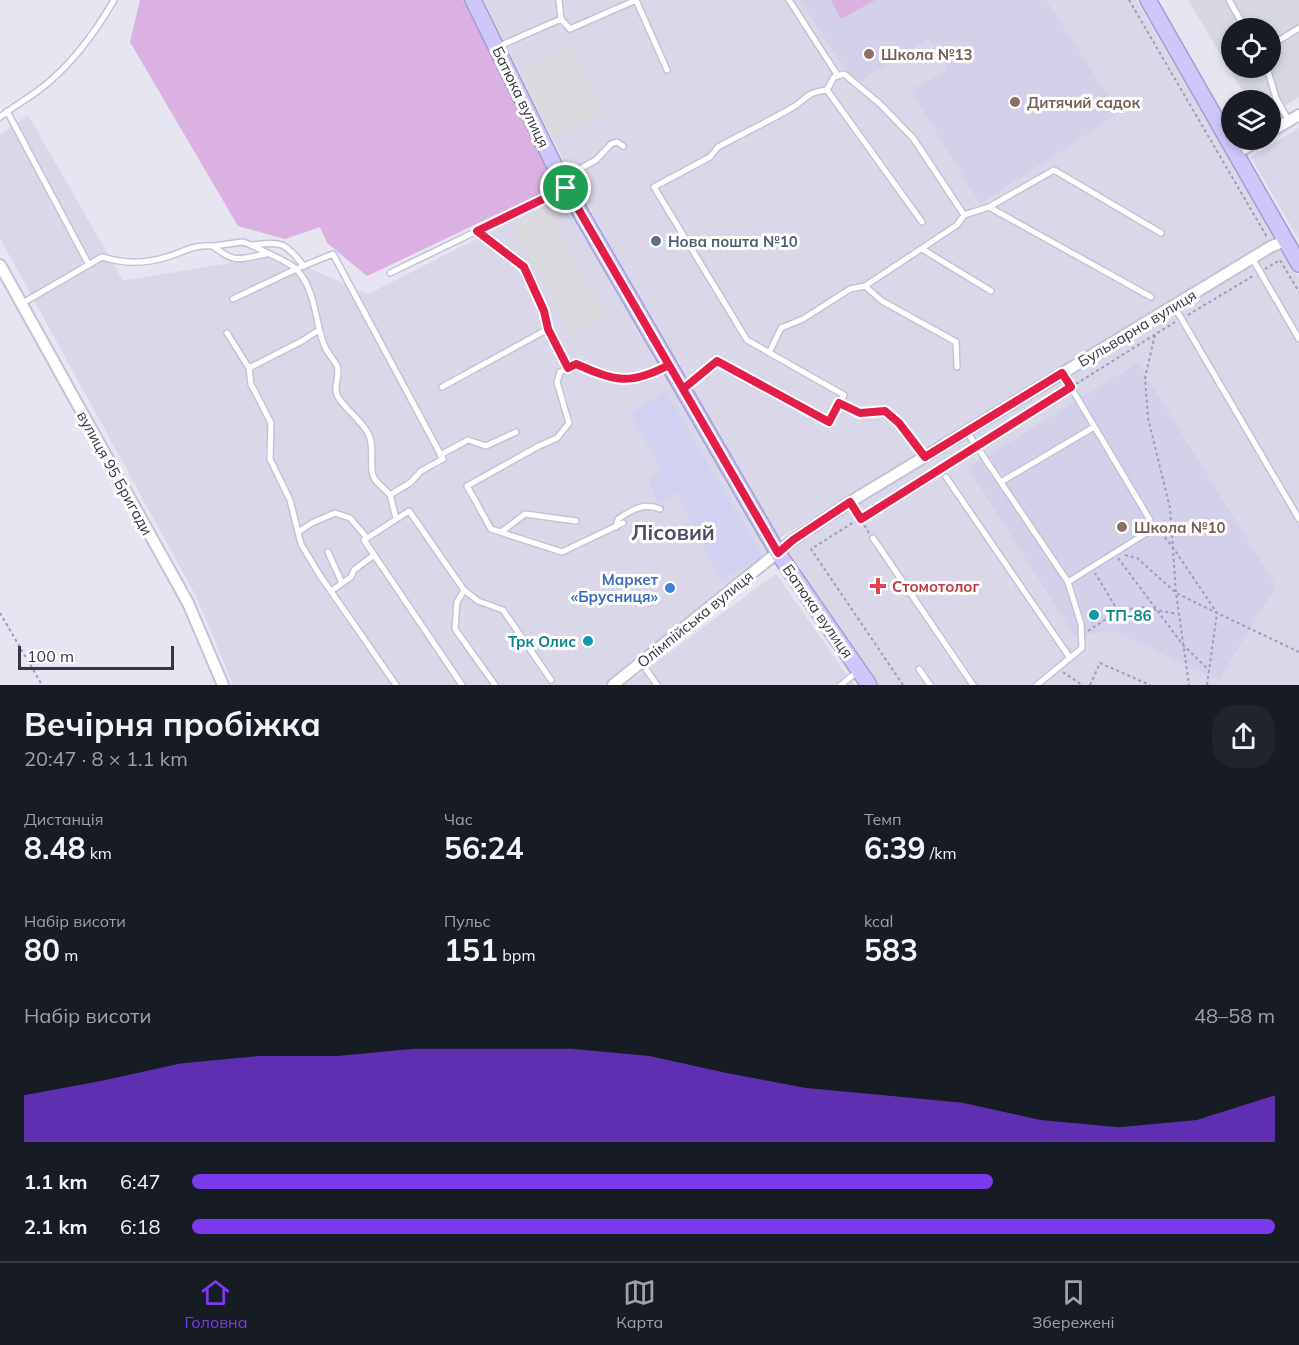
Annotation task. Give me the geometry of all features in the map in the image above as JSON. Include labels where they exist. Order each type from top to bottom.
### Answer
[{"type":"street","name":"Батюка вулиця","points":[[473,0],[564,183],[669,365],[778,553],[869,685]]},
{"type":"street","points":[[1148,0],[1235,154],[1279,243],[1299,264]]},
{"type":"street","points":[[1281,126],[1299,115]]},
{"type":"street","points":[[1235,154],[1242,150]]},
{"type":"street","name":"Бульварна вулиця","points":[[778,553],[793,540],[850,502],[1279,243]]},
{"type":"street","name":"вулиця 95 Бригади","points":[[0,265],[188,603],[223,685]]},
{"type":"street","name":"Олімпійська вулиця","points":[[613,685],[778,553]]},
{"type":"lane","points":[[0,117],[42,88],[62,70],[94,35],[114,0]]},
{"type":"lane","points":[[559,0],[561,19],[570,29],[636,0],[667,70]]},
{"type":"lane","points":[[789,0],[838,76]]},
{"type":"lane","points":[[1230,0],[1240,18]]},
{"type":"lane","points":[[496,47],[561,19]]},
{"type":"lane","points":[[1281,39],[1299,28]]},
{"type":"lane","points":[[827,90],[834,77],[844,74],[879,103],[913,138],[964,215]]},
{"type":"lane","points":[[1270,78],[1276,98],[1289,122]]},
{"type":"lane","points":[[827,90],[922,222]]},
{"type":"lane","points":[[683,389],[717,361],[829,422],[844,395],[747,340],[654,187],[710,157],[718,147],[794,107],[804,96],[815,91],[827,90]]},
{"type":"lane","points":[[7,111],[89,265]]},
{"type":"lane","points":[[390,273],[477,231],[564,183],[596,160],[611,144],[617,142],[623,146]]},
{"type":"lane","points":[[769,353],[781,328],[803,319],[850,289],[866,286],[957,225],[964,215],[989,207],[1054,170],[1161,233]]},
{"type":"lane","points":[[989,207],[1152,297]]},
{"type":"lane","points":[[477,231],[524,267],[544,311],[548,329],[568,368]]},
{"type":"lane","points":[[21,304],[102,256],[129,264],[167,257],[196,246],[243,242],[296,269],[313,300],[319,330],[330,357],[337,365],[335,386],[338,396],[368,433],[373,452],[374,478],[390,495],[396,518]]},
{"type":"lane","points":[[251,245],[281,243],[304,266]]},
{"type":"lane","points":[[213,246],[233,260],[267,254]]},
{"type":"lane","points":[[922,249],[991,291]]},
{"type":"lane","points":[[233,299],[333,254],[442,459],[421,471],[410,483],[390,495]]},
{"type":"lane","points":[[1252,258],[1299,339]]},
{"type":"lane","points":[[866,286],[882,300],[956,342],[957,367]]},
{"type":"lane","points":[[1173,306],[1299,519]]},
{"type":"lane","points":[[442,387],[548,329]]},
{"type":"lane","points":[[249,368],[319,330]]},
{"type":"lane","points":[[227,333],[249,368],[250,384],[271,423],[270,459],[295,513],[301,544],[396,685]]},
{"type":"lane","points":[[623,523],[562,552],[490,529],[467,486],[557,438],[570,423],[557,382],[560,372],[576,364],[608,377],[627,380],[650,376],[669,365]]},
{"type":"lane","points":[[1062,373],[1150,520],[1148,532],[1068,582]]},
{"type":"lane","points":[[839,403],[860,413],[885,411],[899,423],[928,456]]},
{"type":"lane","points":[[1001,482],[1094,427]]},
{"type":"lane","points":[[440,455],[468,440],[486,446],[516,432]]},
{"type":"lane","points":[[967,432],[1068,582],[1082,624],[1082,648],[1036,685]]},
{"type":"lane","points":[[946,477],[1070,658]]},
{"type":"lane","points":[[616,527],[618,519],[630,511],[650,505],[660,509]]},
{"type":"lane","points":[[462,685],[364,540],[409,511],[464,590],[478,602],[502,610],[551,680]]},
{"type":"lane","points":[[298,532],[335,513],[350,518],[368,538]]},
{"type":"lane","points":[[501,532],[525,514],[576,521]]},
{"type":"lane","points":[[873,538],[973,685]]},
{"type":"lane","points":[[328,552],[342,583]]},
{"type":"lane","points":[[331,591],[351,577],[354,570],[374,555]]},
{"type":"lane","points":[[464,590],[457,602],[455,629],[495,685]]},
{"type":"lane","points":[[641,662],[657,685]]},
{"type":"lane","points":[[919,669],[930,685]]},
{"type":"lane","points":[[841,685],[859,670]]},
{"type":"path","points":[[1129,0],[1279,243],[1280,260],[1299,292]]},
{"type":"path","points":[[903,685],[811,549],[1280,260]]},
{"type":"path","points":[[1155,335],[1145,378],[1148,418],[1170,508],[1176,593],[1189,685]]},
{"type":"path","points":[[928,456],[940,468]]},
{"type":"path","points":[[850,502],[873,538]]},
{"type":"path","points":[[1150,520],[1172,546],[1217,613],[1207,685]]},
{"type":"path","points":[[1114,553],[1137,558],[1176,593],[1299,652]]},
{"type":"path","points":[[1114,553],[1183,645],[1209,670]]},
{"type":"path","points":[[1092,568],[1119,611]]},
{"type":"path","points":[[1083,634],[1119,611],[1141,607],[1157,612],[1179,614]]},
{"type":"path","points":[[0,613],[42,685]]},
{"type":"path","points":[[1090,685],[1100,663],[1150,685]]},
{"type":"path","points":[[1058,669],[1082,685]]},
{"type":"shaded area","points":[[140,0],[463,0],[557,186],[367,276],[327,243],[320,227],[285,239],[238,226],[130,42]]},
{"type":"shaded area","points":[[484,0],[1136,0],[1221,146],[1221,150],[1224,150],[1275,238],[778,539],[570,174]]},
{"type":"shaded area","name":"Дитячий садок","points":[[800,0],[1046,0],[1119,113],[980,204],[911,90],[948,70],[929,39],[855,84]]},
{"type":"shaded area","points":[[831,0],[873,0],[874,1],[841,19]]},
{"type":"shaded area","points":[[1188,0],[1299,0],[1299,97],[1281,108],[1281,90],[1242,90],[1235,78],[1281,78],[1281,18],[1221,18],[1221,55]]},
{"type":"shaded area","points":[[573,47],[604,113],[553,139],[520,72]]},
{"type":"shaded area","points":[[28,115],[123,281],[279,255],[368,294],[560,197],[772,554],[604,685],[233,685],[197,598],[0,238],[0,135]]},
{"type":"shaded area","points":[[1299,128],[1299,240],[1251,157],[1263,150],[1281,150],[1281,139]]},
{"type":"shaded area","points":[[546,205],[568,245],[533,264],[512,224]]},
{"type":"shaded area","points":[[568,246],[607,317],[573,336],[534,265]]},
{"type":"shaded area","points":[[1281,248],[1299,279],[1299,685],[879,685],[786,549]]},
{"type":"shaded area","name":"Школа №10","points":[[1138,363],[1276,586],[1219,680],[1114,631],[1074,635],[968,468]]},
{"type":"shaded area","points":[[665,391],[764,557],[721,580],[677,493],[658,503],[649,480],[663,471],[630,414]]},
{"type":"shaded area","points":[[776,574],[854,685],[625,685]]},
{"type":"place","name":"Школа №13","points":[[869,54]]},
{"type":"place","name":"Дитячий садок","points":[[1015,102]]},
{"type":"place","name":"Нова пошта №10","points":[[656,241]]},
{"type":"place","name":"Школа №10","points":[[1122,527]]},
{"type":"place","name":"Стомотолог","points":[[878,586]]},
{"type":"place","name":"Маркет «Брусниця»","points":[[670,588]]},
{"type":"place","name":"ТП-86","points":[[1094,615]]},
{"type":"place","name":"Трк Олис","points":[[588,641]]},
{"type":"district","name":"Лісовий","points":[[673,532]]},
{"type":"route","points":[[566,188],[477,231],[524,267],[544,311],[548,329],[568,368],[576,364],[608,377],[627,380],[650,376],[669,365],[683,389],[717,361],[829,422],[839,403],[860,413],[885,411],[899,423],[925,457],[1062,373],[1071,387],[861,519],[850,502],[793,540],[778,553],[683,389],[566,188]]}]
